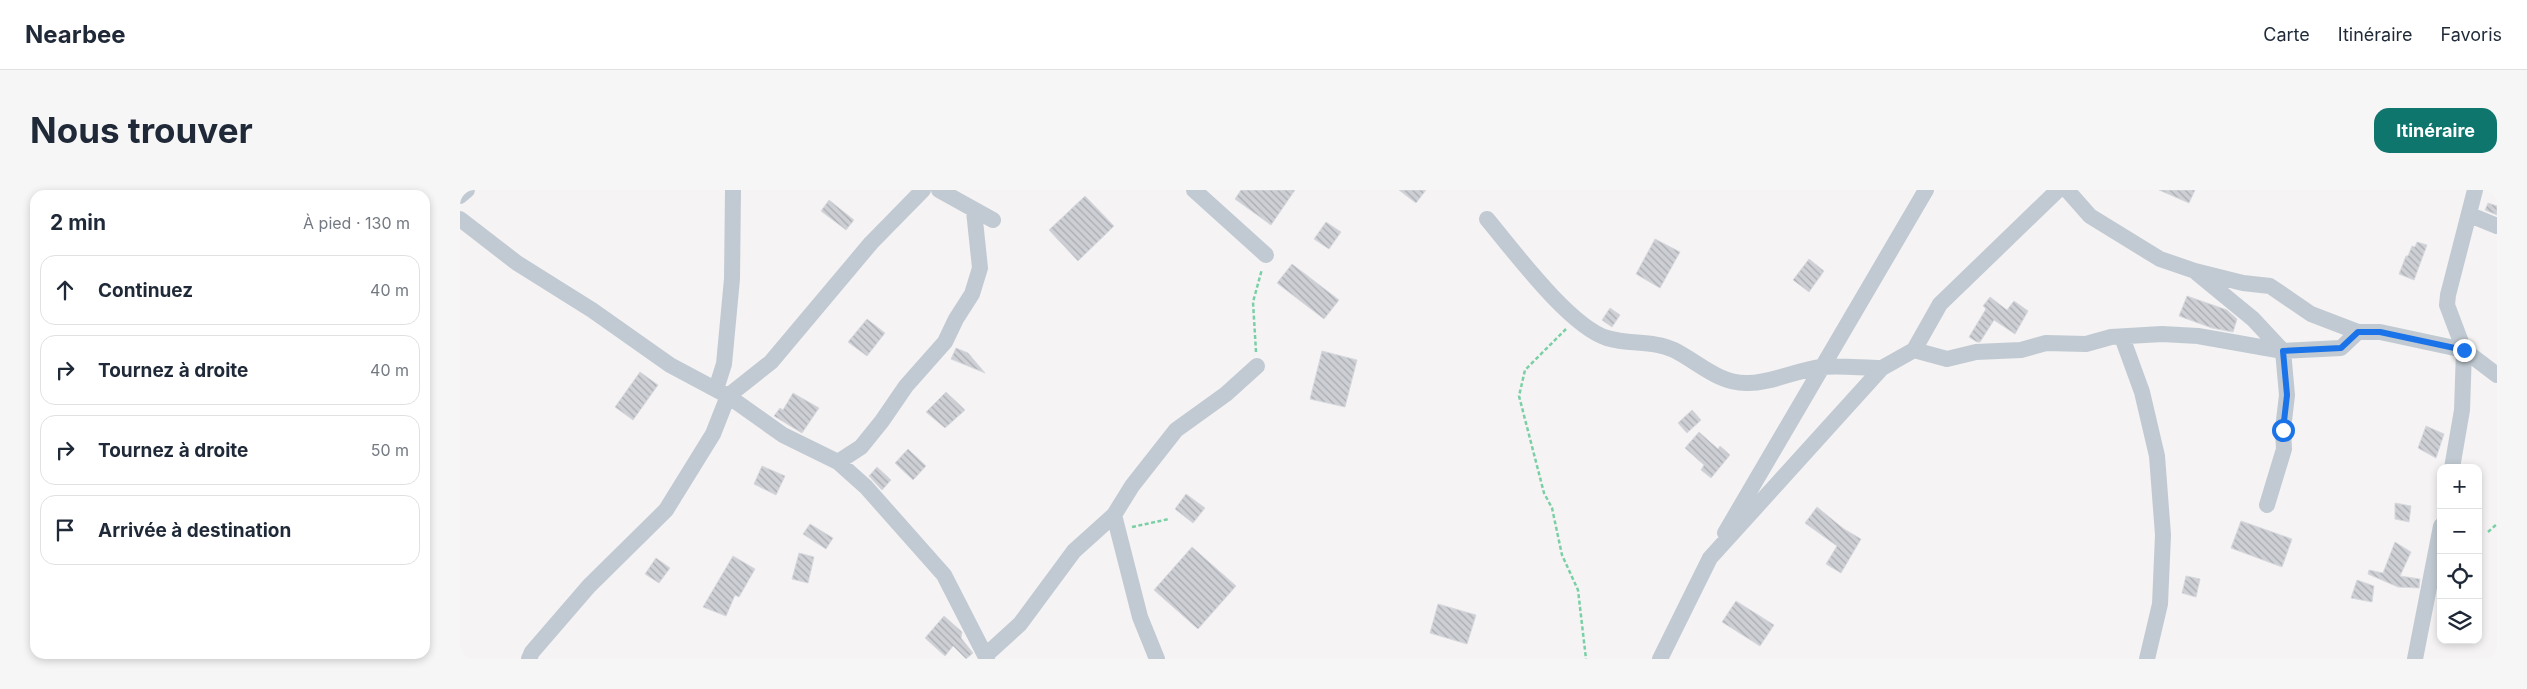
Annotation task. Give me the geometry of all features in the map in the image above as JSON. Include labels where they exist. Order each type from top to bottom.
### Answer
[{"type":"street","points":[[460,196],[468,190]]},
{"type":"street","points":[[529,659],[532,652],[589,586],[666,510],[713,434],[722,393],[732,279],[733,190]]},
{"type":"street","points":[[722,393],[771,362],[871,243],[923,190]]},
{"type":"street","points":[[939,190],[993,220]]},
{"type":"street","points":[[1194,190],[1266,255]]},
{"type":"street","points":[[1660,659],[1710,558],[1926,190]]},
{"type":"street","points":[[1710,558],[1882,368],[1914,350],[1940,304],[2058,190]]},
{"type":"street","points":[[2067,190],[2090,216],[2160,259],[2195,271],[2244,283],[2270,286],[2311,314],[2358,332],[2380,332],[2464,350],[2497,375]]},
{"type":"street","points":[[2453,464],[2462,410],[2464,350],[2448,305],[2452,276],[2470,215],[2475,190]]},
{"type":"street","points":[[838,462],[861,447],[882,421],[906,386],[945,342],[956,319],[972,294],[980,268],[974,211]]},
{"type":"street","points":[[2470,215],[2497,226]]},
{"type":"street","points":[[460,219],[516,263],[592,310],[670,365],[722,393],[782,435],[838,462],[866,487],[944,575],[986,657],[1020,624],[1074,551],[1117,522],[1132,486],[1176,430],[1226,394],[1258,366]]},
{"type":"street","points":[[1487,219],[1519,260],[1571,316],[1606,338],[1623,342],[1647,342],[1674,350],[1702,368],[1733,382],[1748,384],[1821,367],[1882,368]]},
{"type":"street","points":[[2195,271],[2253,319],[2283,351],[2287,395],[2283,430],[2284,449],[2267,505]]},
{"type":"street","points":[[1914,350],[1947,359],[1976,352],[2021,350],[2046,343],[2086,344],[2122,336],[2162,334],[2198,336],[2283,351],[2341,348],[2358,332]]},
{"type":"street","points":[[2122,336],[2142,392],[2157,456],[2162,534],[2160,604],[2147,659]]},
{"type":"street","points":[[1117,522],[1140,617],[1156,659]]},
{"type":"street","points":[[2415,659],[2437,546]]},
{"type":"path","points":[[1258,366],[1252,302],[1266,255]]},
{"type":"path","points":[[1571,316],[1564,332],[1525,370],[1519,396],[1544,493],[1552,508],[1562,555],[1578,590],[1586,659]]},
{"type":"path","points":[[1117,522],[1169,519]]},
{"type":"path","points":[[2488,532],[2497,524]]},
{"type":"building","points":[[1241,190],[1295,190],[1271,225],[1235,199]]},
{"type":"building","points":[[1399,190],[1426,190],[1416,203]]},
{"type":"building","points":[[2159,190],[2195,190],[2189,203]]},
{"type":"building","points":[[1085,196],[1114,226],[1078,261],[1049,230]]},
{"type":"building","points":[[829,200],[854,220],[846,230],[821,211]]},
{"type":"building","points":[[2488,203],[2497,206],[2497,215],[2485,210]]},
{"type":"building","points":[[1326,222],[1341,232],[1329,249],[1314,239]]},
{"type":"building","points":[[1655,239],[1680,252],[1660,288],[1636,274]]},
{"type":"building","points":[[2417,242],[2427,245],[2414,280],[2399,274],[2406,256],[2408,256],[2412,246],[2415,247]]},
{"type":"building","points":[[1809,259],[1824,271],[1809,292],[1793,280]]},
{"type":"building","points":[[1292,264],[1339,300],[1324,319],[1277,283]]},
{"type":"building","points":[[2187,296],[2227,310],[2237,319],[2233,332],[2212,328],[2179,316]]},
{"type":"building","points":[[1990,297],[2007,310],[2014,301],[2028,311],[2015,334],[1994,320],[1980,342],[1977,342],[1969,337],[1986,309],[1983,306]]},
{"type":"building","points":[[1610,308],[1620,315],[1612,327],[1602,320]]},
{"type":"building","points":[[867,319],[885,333],[867,356],[848,342]]},
{"type":"building","points":[[956,348],[968,353],[985,373],[951,359]]},
{"type":"building","points":[[1322,351],[1357,360],[1345,407],[1310,399]]},
{"type":"building","points":[[640,372],[658,385],[633,420],[615,407]]},
{"type":"building","points":[[946,392],[965,410],[945,428],[926,412]]},
{"type":"building","points":[[793,393],[819,408],[802,433],[774,416],[780,408],[783,410]]},
{"type":"building","points":[[1692,410],[1701,420],[1687,433],[1678,423]]},
{"type":"building","points":[[2426,426],[2444,434],[2436,458],[2418,448]]},
{"type":"building","points":[[1699,432],[1718,449],[1720,446],[1730,455],[1711,478],[1701,470],[1704,465],[1685,448]]},
{"type":"building","points":[[908,449],[926,466],[913,480],[895,463]]},
{"type":"building","points":[[762,466],[785,476],[776,495],[754,484]]},
{"type":"building","points":[[877,467],[891,480],[882,490],[869,476]]},
{"type":"building","points":[[1186,494],[1205,508],[1193,523],[1175,509]]},
{"type":"building","points":[[2395,503],[2411,506],[2409,522],[2395,519]]},
{"type":"building","points":[[1817,507],[1844,529],[1861,539],[1841,573],[1826,564],[1837,546],[1805,523]]},
{"type":"building","points":[[2241,521],[2292,539],[2282,567],[2231,548]]},
{"type":"building","points":[[810,524],[833,538],[826,549],[803,534]]},
{"type":"building","points":[[2395,542],[2411,552],[2400,576],[2420,579],[2419,588],[2398,587],[2368,574],[2369,570],[2383,573]]},
{"type":"building","points":[[1192,547],[1236,586],[1198,629],[1154,590]]},
{"type":"building","points":[[799,553],[814,557],[808,583],[792,579]]},
{"type":"building","points":[[733,556],[755,569],[739,597],[735,595],[726,616],[703,607]]},
{"type":"building","points":[[656,558],[670,568],[659,583],[645,574]]},
{"type":"building","points":[[2186,576],[2200,579],[2196,597],[2182,593]]},
{"type":"building","points":[[2357,580],[2374,586],[2372,602],[2351,598]]},
{"type":"building","points":[[1736,601],[1774,625],[1760,646],[1722,622]]},
{"type":"building","points":[[1438,604],[1476,615],[1467,644],[1430,633]]},
{"type":"building","points":[[944,616],[962,632],[961,638],[973,653],[966,659],[953,646],[945,656],[925,638]]},
{"type":"route","points":[[2283,430],[2287,395],[2283,351],[2341,348],[2358,332],[2380,332],[2434,342],[2464,350]]}]
